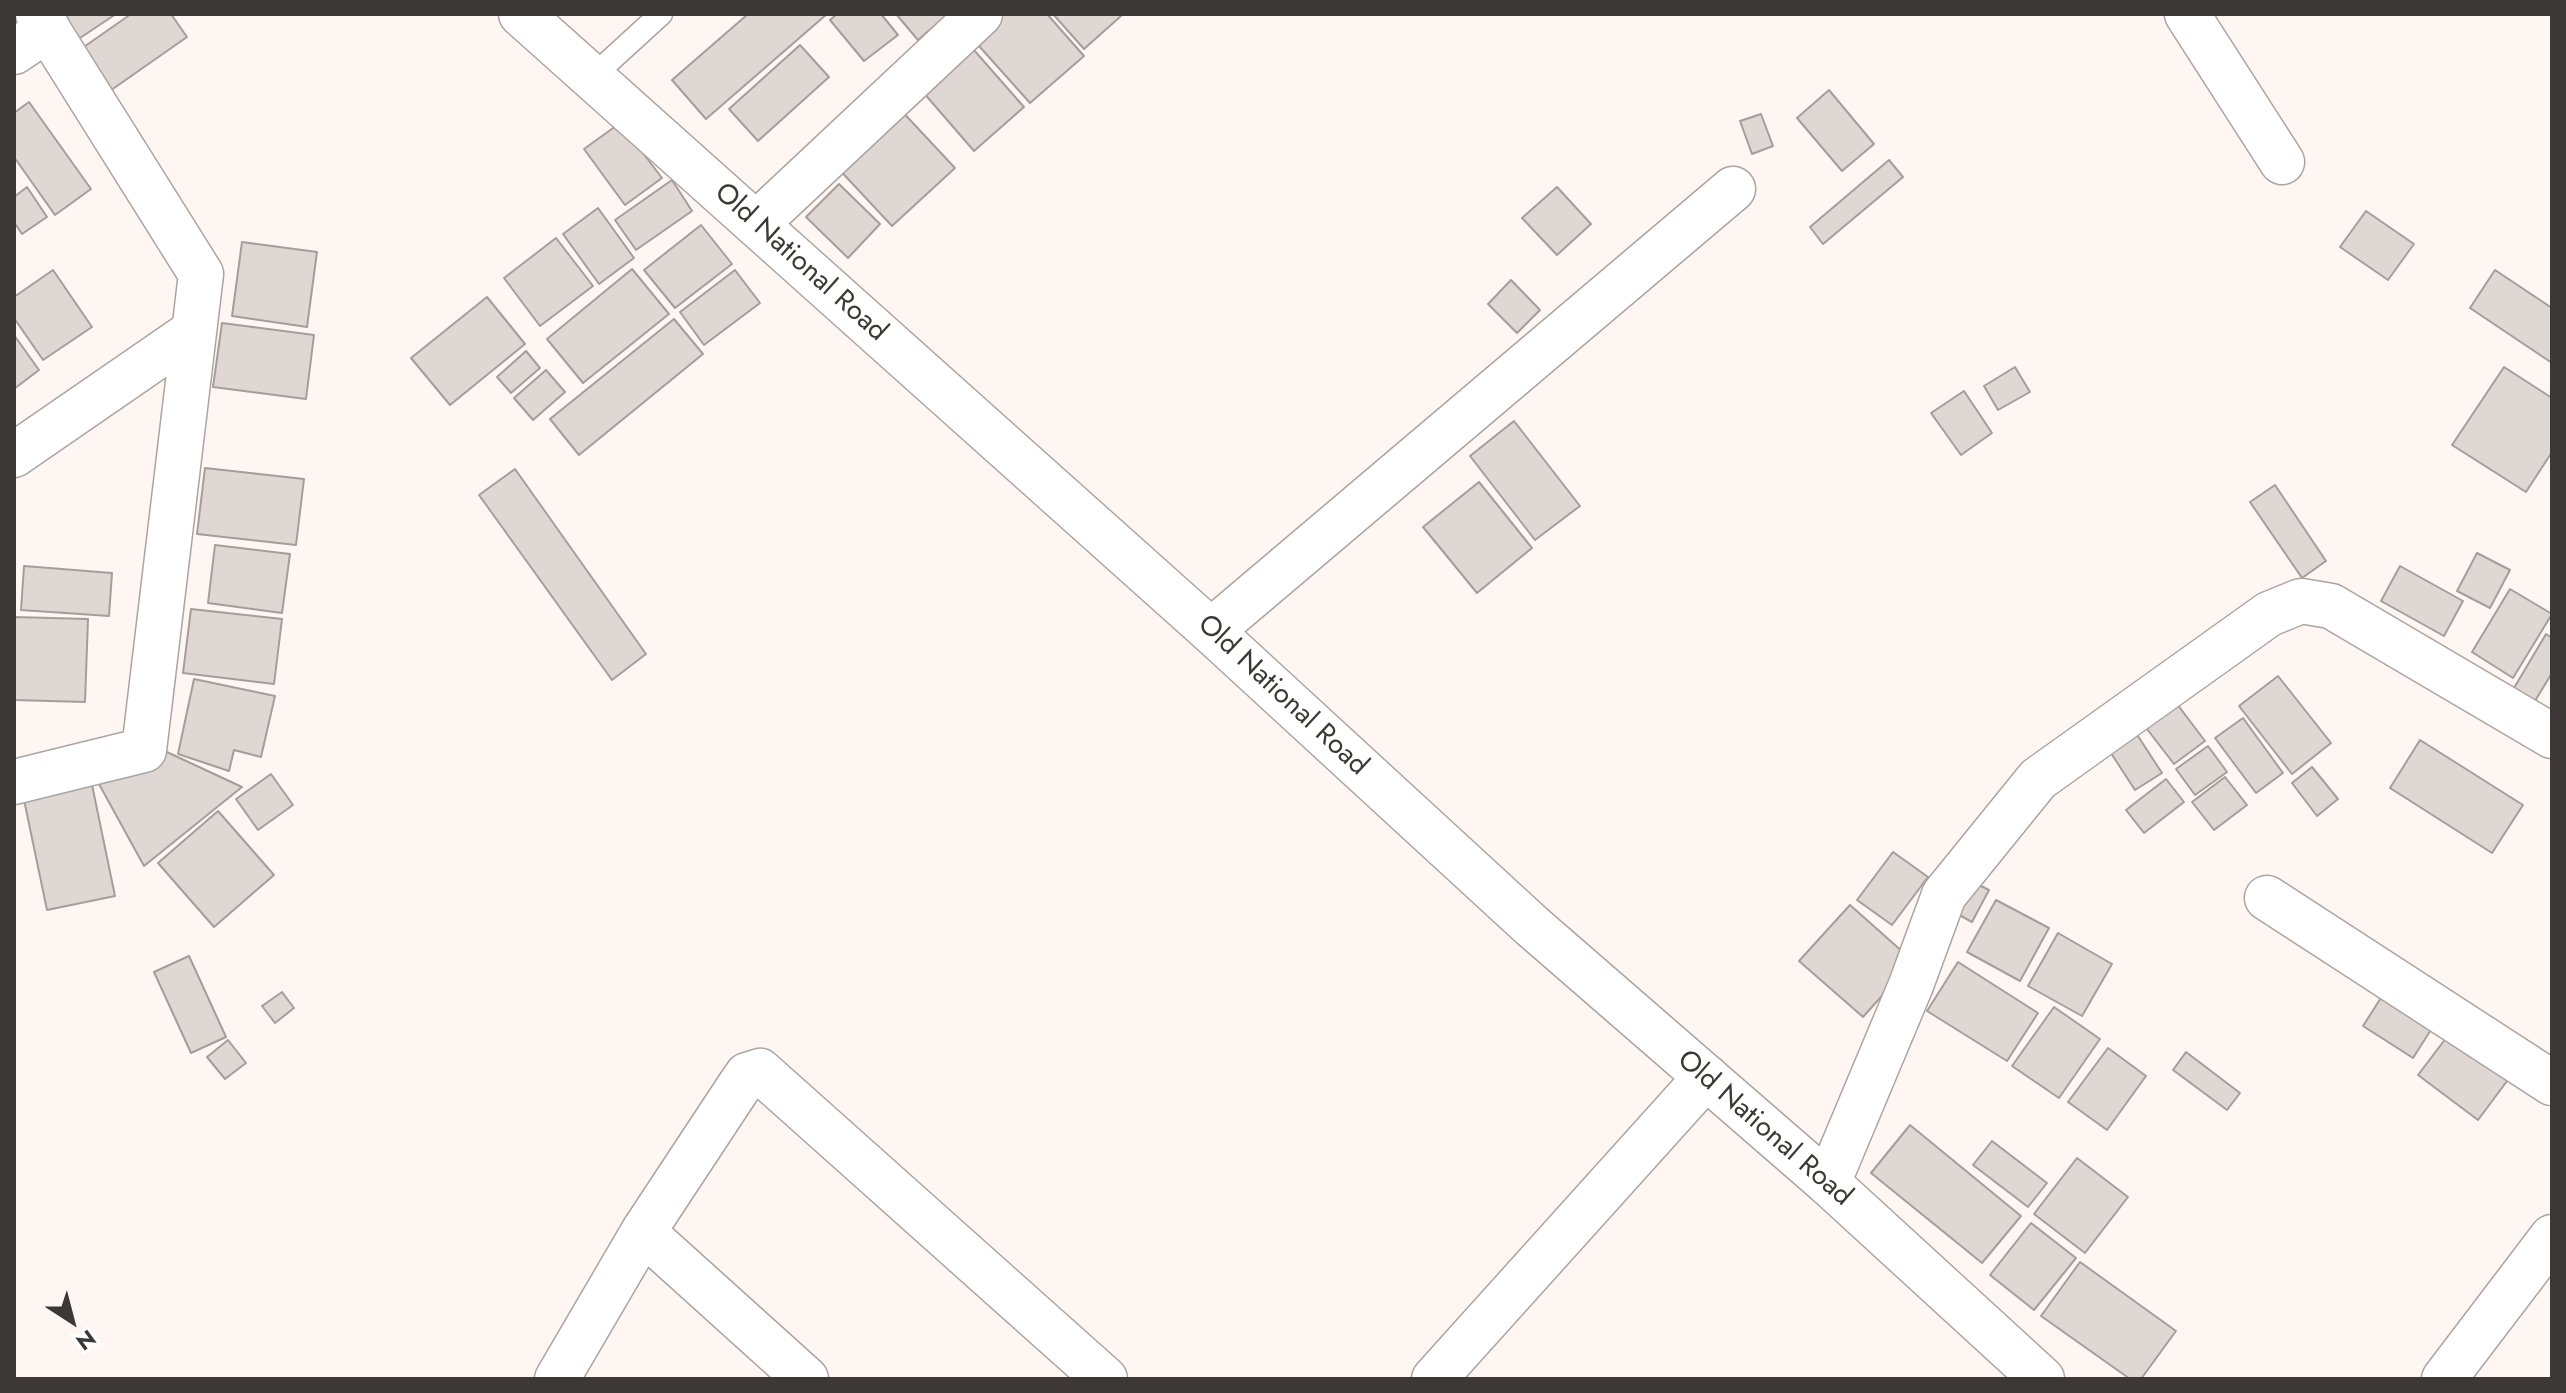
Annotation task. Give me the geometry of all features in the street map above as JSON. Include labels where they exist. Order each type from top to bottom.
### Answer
[{"type":"street","name":"Old National Road","points":[[521,14],[1211,631],[1532,926],[1828,1183],[2042,1379]]},
{"type":"street","points":[[756,224],[980,14]]},
{"type":"street","points":[[2187,14],[2282,162]]},
{"type":"street","points":[[14,782],[144,750],[201,274],[33,32]]},
{"type":"street","points":[[1211,631],[1733,189]]},
{"type":"street","points":[[14,455],[194,331]]},
{"type":"street","points":[[1828,1183],[1911,985],[1944,895],[2038,779],[2269,614],[2301,601],[2331,606],[2552,736]]},
{"type":"street","points":[[2267,898],[2552,1083]]},
{"type":"street","points":[[557,1379],[643,1232],[747,1075],[760,1071],[1105,1379]]},
{"type":"street","points":[[1434,1379],[1706,1077]]},
{"type":"street","points":[[643,1232],[806,1379]]},
{"type":"street","points":[[2444,1379],[2552,1237]]},
{"type":"lane","points":[[592,77],[648,18]]},
{"type":"building","points":[[60,14],[116,14],[77,40]]},
{"type":"building","points":[[131,14],[171,14],[187,37],[107,93],[78,51]]},
{"type":"building","points":[[748,14],[827,14],[706,119],[672,80]]},
{"type":"building","points":[[837,14],[881,14],[898,35],[864,61],[830,20]]},
{"type":"building","points":[[896,14],[945,14],[946,16],[918,40]]},
{"type":"building","points":[[997,14],[1047,14],[1084,56],[1030,103],[971,37]]},
{"type":"building","points":[[1053,14],[1119,14],[1121,16],[1084,49]]},
{"type":"building","points":[[966,41],[1024,107],[974,151],[916,84]]},
{"type":"building","points":[[800,45],[829,77],[758,141],[729,109]]},
{"type":"building","points":[[1829,90],[1874,144],[1842,171],[1797,118]]},
{"type":"building","points":[[29,102],[91,189],[55,215],[14,157],[14,113]]},
{"type":"building","points":[[897,106],[955,168],[892,226],[835,165]]},
{"type":"building","points":[[1761,114],[1773,146],[1752,154],[1740,121]]},
{"type":"building","points":[[620,123],[662,178],[625,205],[584,149]]},
{"type":"building","points":[[1889,160],[1903,177],[1823,244],[1810,227]]},
{"type":"building","points":[[672,180],[692,211],[636,250],[615,220]]},
{"type":"building","points":[[839,184],[880,224],[848,258],[806,217]]},
{"type":"building","points":[[27,187],[47,217],[22,234],[14,222],[14,197]]},
{"type":"building","points":[[1557,187],[1591,224],[1557,255],[1522,218]]},
{"type":"building","points":[[598,208],[634,258],[599,284],[563,234]]},
{"type":"building","points":[[2366,211],[2414,244],[2388,280],[2340,247]]},
{"type":"building","points":[[701,225],[732,264],[675,308],[644,270]]},
{"type":"building","points":[[556,238],[593,286],[540,326],[504,278]]},
{"type":"building","points":[[242,242],[317,252],[307,327],[232,316]]},
{"type":"building","points":[[632,269],[669,314],[583,383],[547,339]]},
{"type":"building","points":[[53,270],[92,327],[43,360],[14,318],[14,297]]},
{"type":"building","points":[[735,270],[760,303],[704,345],[680,312]]},
{"type":"building","points":[[2495,270],[2552,308],[2552,363],[2470,308]]},
{"type":"building","points":[[1511,280],[1540,310],[1517,333],[1488,304]]},
{"type":"building","points":[[487,297],[525,344],[450,405],[411,358]]},
{"type":"building","points":[[674,319],[703,354],[579,455],[550,419]]},
{"type":"building","points":[[222,323],[314,335],[306,399],[213,387]]},
{"type":"building","points":[[14,335],[39,370],[14,389]]},
{"type":"building","points":[[526,351],[540,368],[511,393],[497,377]]},
{"type":"building","points":[[2015,367],[2030,392],[1998,410],[1984,386]]},
{"type":"building","points":[[2504,367],[2552,398],[2552,452],[2526,492],[2452,445]]},
{"type":"building","points":[[546,370],[565,392],[533,420],[514,398]]},
{"type":"building","points":[[1964,391],[1992,433],[1961,455],[1931,413]]},
{"type":"building","points":[[1514,421],[1580,506],[1535,540],[1470,456]]},
{"type":"building","points":[[205,468],[304,479],[296,545],[197,534]]},
{"type":"building","points":[[515,469],[646,654],[612,680],[479,495]]},
{"type":"building","points":[[1479,482],[1532,548],[1477,593],[1423,527]]},
{"type":"building","points":[[2275,485],[2326,561],[2302,578],[2250,502]]},
{"type":"building","points":[[215,545],[290,554],[282,613],[208,603]]},
{"type":"building","points":[[2477,553],[2510,570],[2490,608],[2457,591]]},
{"type":"building","points":[[24,566],[112,573],[109,616],[21,610]]},
{"type":"building","points":[[2400,566],[2463,601],[2444,636],[2381,601]]},
{"type":"building","points":[[2510,589],[2552,614],[2513,678],[2472,652]]},
{"type":"building","points":[[191,609],[282,619],[274,684],[183,673]]},
{"type":"building","points":[[14,617],[88,619],[85,702],[14,700]]},
{"type":"building","points":[[2546,634],[2552,638],[2552,673],[2535,701],[2514,688]]},
{"type":"building","points":[[2278,676],[2331,743],[2292,774],[2239,706]]},
{"type":"building","points":[[194,679],[275,696],[261,757],[234,750],[229,771],[178,754]]},
{"type":"building","points":[[2171,696],[2205,741],[2174,764],[2140,720]]},
{"type":"building","points":[[2243,718],[2283,773],[2256,793],[2215,738]]},
{"type":"building","points":[[2134,730],[2162,773],[2135,790],[2107,747]]},
{"type":"building","points":[[2420,740],[2523,805],[2492,853],[2390,788]]},
{"type":"building","points":[[154,746],[242,787],[144,866],[99,784]]},
{"type":"building","points":[[2208,746],[2227,772],[2195,795],[2176,769]]},
{"type":"building","points":[[2312,767],[2338,799],[2317,816],[2292,783]]},
{"type":"building","points":[[271,774],[293,805],[258,830],[236,799]]},
{"type":"building","points":[[2225,777],[2247,805],[2214,830],[2192,802]]},
{"type":"building","points":[[2166,779],[2184,802],[2144,833],[2126,810]]},
{"type":"building","points":[[91,780],[115,896],[47,910],[23,795]]},
{"type":"building","points":[[218,811],[274,875],[214,927],[158,863]]},
{"type":"building","points":[[1893,852],[1928,877],[1892,925],[1857,900]]},
{"type":"building","points":[[1967,879],[1989,890],[1972,922],[1950,910]]},
{"type":"building","points":[[1996,900],[2049,928],[2020,981],[1967,952]]},
{"type":"building","points":[[1850,905],[1913,961],[1863,1017],[1799,961]]},
{"type":"building","points":[[2058,933],[2112,964],[2082,1016],[2028,986]]},
{"type":"building","points":[[189,956],[226,1037],[191,1053],[154,972]]},
{"type":"building","points":[[1958,962],[2038,1013],[2007,1061],[1927,1011]]},
{"type":"building","points":[[2391,982],[2441,1014],[2413,1058],[2363,1026]]},
{"type":"building","points":[[282,992],[294,1008],[275,1023],[262,1006]]},
{"type":"building","points":[[2054,1007],[2100,1039],[2059,1098],[2012,1066]]},
{"type":"building","points":[[2456,1025],[2516,1069],[2478,1120],[2418,1075]]},
{"type":"building","points":[[228,1040],[246,1063],[225,1079],[207,1057]]},
{"type":"building","points":[[2108,1048],[2146,1076],[2107,1130],[2068,1102]]},
{"type":"building","points":[[2186,1052],[2240,1093],[2227,1110],[2173,1070]]},
{"type":"building","points":[[1910,1125],[2021,1216],[1982,1263],[1871,1173]]},
{"type":"building","points":[[1992,1141],[2047,1183],[2028,1207],[1973,1165]]},
{"type":"building","points":[[2077,1158],[2128,1197],[2085,1253],[2034,1214]]},
{"type":"building","points":[[2031,1223],[2076,1258],[2034,1310],[1990,1275]]},
{"type":"building","points":[[2080,1262],[2176,1331],[2141,1379],[2130,1379],[2041,1316]]}]
